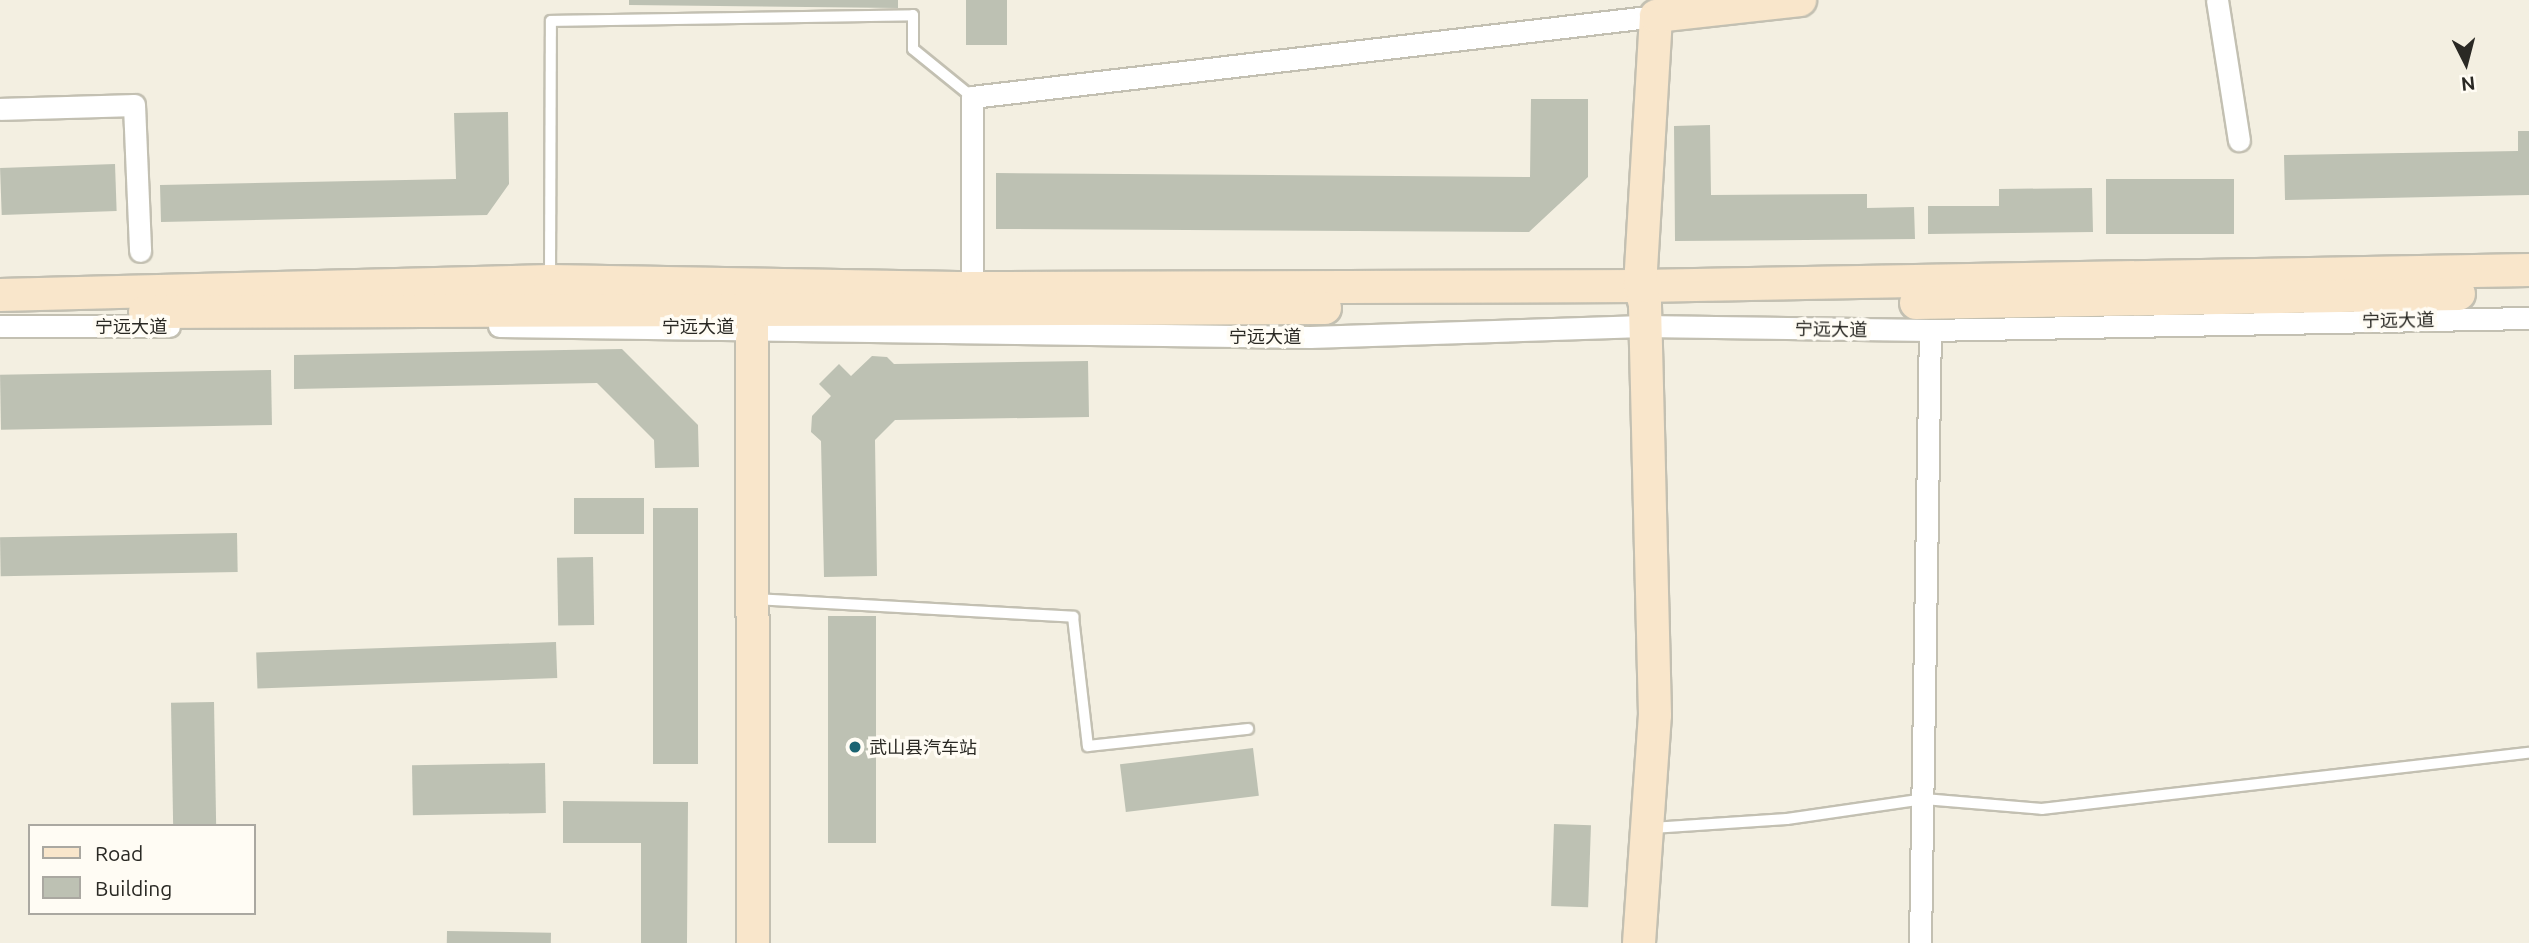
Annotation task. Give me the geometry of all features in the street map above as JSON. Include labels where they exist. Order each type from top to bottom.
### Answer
[{"type":"main road","points":[[1639,943],[1655,715],[1642,305],[1656,16],[1800,0]]},
{"type":"main road","name":"宁远大道","points":[[0,295],[550,281],[752,307],[972,288],[1642,305],[2529,271]]},
{"type":"main road","name":"宁远大道","points":[[0,313],[752,307],[2140,303],[2529,292]]},
{"type":"main road","points":[[752,307],[753,943]]},
{"type":"street","points":[[2217,0],[2239,139]]},
{"type":"street","points":[[972,288],[972,97],[1656,16]]},
{"type":"street","points":[[0,109],[134,105],[140,251]]},
{"type":"street","name":"宁远大道","points":[[1642,305],[1930,330],[2529,317]]},
{"type":"street","name":"宁远大道","points":[[0,327],[752,307]]},
{"type":"street","points":[[1920,943],[1930,330]]},
{"type":"lane","points":[[550,281],[551,21],[913,15],[913,49],[972,97]]},
{"type":"lane","points":[[752,599],[1073,617],[1088,746],[1248,729]]},
{"type":"lane","points":[[1647,829],[1787,819],[1924,799],[2042,809],[2529,753]]},
{"type":"building","points":[[629,0],[898,0],[898,8],[629,5]]},
{"type":"building","points":[[966,0],[1007,0],[1007,45],[966,45]]},
{"type":"building","points":[[1531,99],[1588,99],[1588,177],[1529,232],[996,229],[996,173],[1530,177]]},
{"type":"building","points":[[508,112],[509,184],[487,215],[161,222],[160,185],[456,179],[454,113]]},
{"type":"building","points":[[1710,125],[1711,195],[1867,194],[1867,208],[1914,207],[1915,239],[1675,241],[1674,126]]},
{"type":"building","points":[[2518,131],[2529,131],[2529,195],[2285,200],[2284,155],[2518,151]]},
{"type":"building","points":[[115,164],[117,211],[2,215],[0,168]]},
{"type":"building","points":[[2106,179],[2234,179],[2234,234],[2106,234]]},
{"type":"building","points":[[2092,188],[2093,232],[1928,234],[1928,206],[1999,206],[1999,189]]},
{"type":"building","points":[[622,349],[698,425],[699,467],[655,468],[654,440],[597,383],[294,389],[294,355]]},
{"type":"building","points":[[872,356],[887,357],[894,364],[1088,361],[1089,417],[895,420],[875,440],[877,576],[824,577],[821,441],[811,432],[812,416],[831,396],[819,384],[839,364],[851,376]]},
{"type":"building","points":[[271,370],[272,425],[1,430],[0,375]]},
{"type":"building","points":[[574,498],[644,498],[644,534],[574,534]]},
{"type":"building","points":[[653,508],[698,508],[698,764],[653,764]]},
{"type":"building","points":[[237,533],[238,572],[1,576],[0,537]]},
{"type":"building","points":[[593,557],[594,625],[558,626],[557,558]]},
{"type":"building","points":[[828,616],[876,616],[876,843],[828,843]]},
{"type":"building","points":[[556,642],[557,678],[257,688],[256,652]]},
{"type":"building","points":[[214,702],[216,824],[173,824],[171,703]]},
{"type":"building","points":[[1253,748],[1259,796],[1126,812],[1120,764]]},
{"type":"building","points":[[545,763],[546,813],[413,815],[412,765]]},
{"type":"building","points":[[563,801],[688,802],[687,943],[641,943],[641,843],[563,843]]},
{"type":"building","points":[[1554,824],[1591,825],[1588,907],[1551,906]]},
{"type":"building","points":[[447,931],[551,933],[551,943],[447,943]]},
{"type":"place","name":"武山县汽车站","points":[[855,747]]}]
